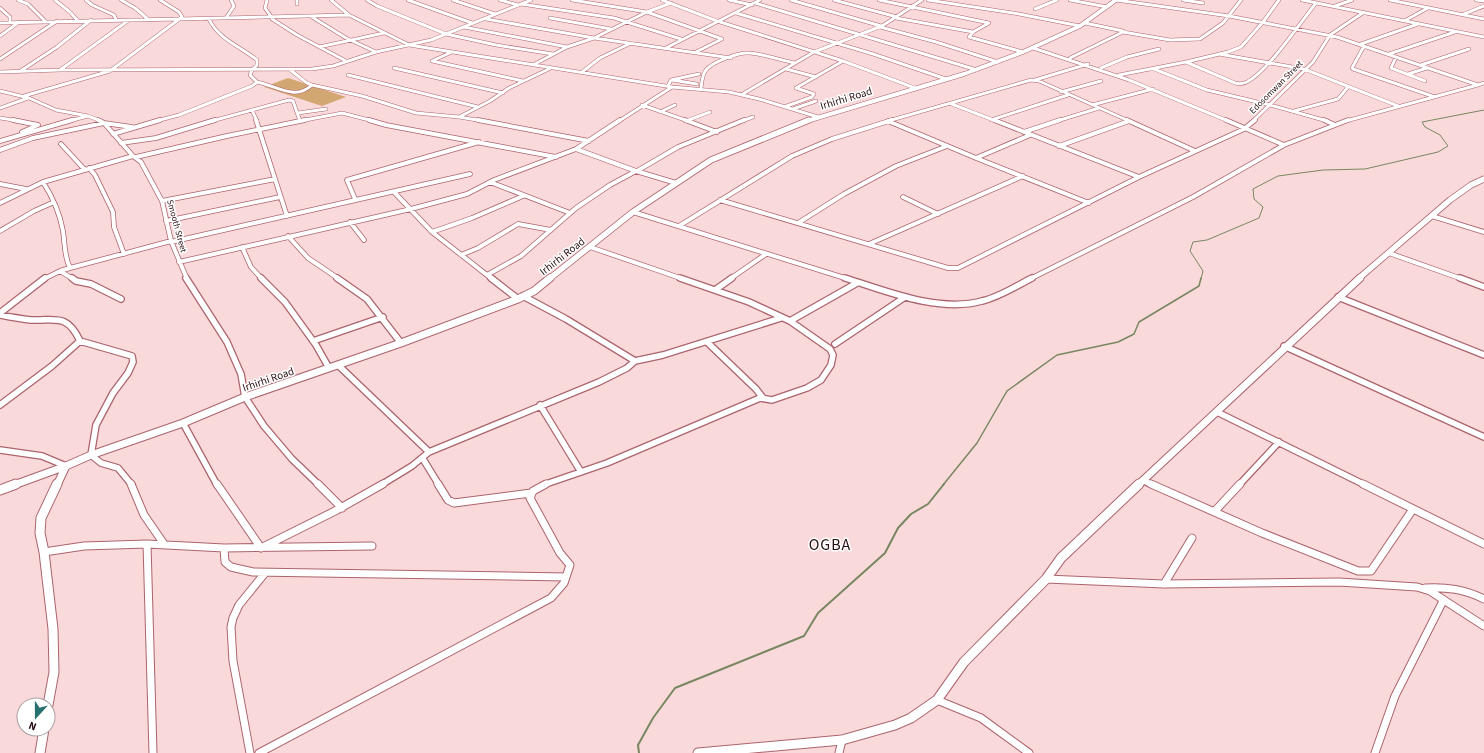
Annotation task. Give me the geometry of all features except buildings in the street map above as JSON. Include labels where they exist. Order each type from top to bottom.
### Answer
[{"type":"street","points":[[18,0],[28,4],[45,21]]},
{"type":"street","points":[[55,0],[61,7],[76,17],[78,21]]},
{"type":"street","points":[[86,0],[92,5],[114,15],[116,20]]},
{"type":"street","points":[[121,0],[135,8],[149,19]]},
{"type":"street","points":[[160,0],[180,12],[183,16],[181,18]]},
{"type":"street","points":[[226,18],[234,6],[231,0]]},
{"type":"street","points":[[266,0],[265,8],[270,18],[278,21],[297,35],[346,61]]},
{"type":"street","points":[[331,0],[349,15],[409,45],[670,86],[701,87]]},
{"type":"street","points":[[368,0],[377,6],[446,34],[496,45],[553,54]]},
{"type":"street","points":[[408,0],[473,23]]},
{"type":"street","points":[[453,0],[495,14]]},
{"type":"street","points":[[500,0],[519,5],[614,18],[681,39]]},
{"type":"street","points":[[0,72],[60,70],[312,69],[333,66],[376,52],[431,40],[531,0]]},
{"type":"street","points":[[572,0],[647,12],[722,39],[707,45],[696,52]]},
{"type":"street","points":[[662,0],[717,22],[843,61],[915,88]]},
{"type":"street","points":[[729,0],[754,4],[977,70]]},
{"type":"street","points":[[666,48],[760,0]]},
{"type":"street","points":[[791,0],[936,42],[998,62]]},
{"type":"street","points":[[834,0],[897,18],[973,32]]},
{"type":"street","points":[[879,0],[989,23],[973,32],[969,35],[969,37],[1023,52]]},
{"type":"street","points":[[741,95],[814,52],[881,27],[897,18],[922,0]]},
{"type":"street","points":[[928,0],[1082,24],[1170,40],[1200,40],[1223,23],[1241,0]]},
{"type":"street","points":[[1035,9],[1057,0]]},
{"type":"street","points":[[1070,0],[1108,7]]},
{"type":"street","points":[[1116,0],[1229,16],[1330,35],[1476,83],[1478,85]]},
{"type":"street","name":"Irhirhi Road","points":[[0,490],[66,466],[91,455],[183,423],[245,397],[338,365],[521,297],[534,291],[633,212],[711,160],[818,117],[977,70],[998,62],[1033,48],[1082,24],[1116,0]]},
{"type":"street","points":[[1183,0],[1204,1]]},
{"type":"street","points":[[1119,75],[1186,62],[1219,54],[1241,46],[1263,22],[1279,0]]},
{"type":"street","points":[[1302,0],[1484,37]]},
{"type":"street","points":[[1334,6],[1352,0]]},
{"type":"street","points":[[1390,0],[1484,18]]},
{"type":"street","points":[[1477,0],[1484,2]]},
{"type":"street","points":[[1197,11],[1204,1]]},
{"type":"street","points":[[533,65],[567,47],[594,38],[626,21],[671,3]]},
{"type":"street","points":[[1186,62],[1240,84],[1251,80],[1297,28],[1316,3]]},
{"type":"street","points":[[1464,15],[1484,6]]},
{"type":"street","points":[[0,8],[10,17],[10,23]]},
{"type":"street","points":[[1406,20],[1428,8]]},
{"type":"street","points":[[1330,35],[1364,12]]},
{"type":"street","points":[[736,13],[903,64],[946,79]]},
{"type":"street","points":[[0,23],[349,15]]},
{"type":"street","points":[[310,17],[323,23],[349,40],[376,52]]},
{"type":"street","points":[[23,97],[110,71],[181,18]]},
{"type":"street","points":[[486,18],[594,38],[731,58]]},
{"type":"street","points":[[550,18],[611,29]]},
{"type":"street","points":[[209,19],[211,25],[228,41],[257,60],[257,65],[252,70],[251,76],[257,82],[267,84],[293,94],[306,90],[312,85]]},
{"type":"street","points":[[18,72],[57,47],[91,20]]},
{"type":"street","points":[[60,70],[76,60],[129,20]]},
{"type":"street","points":[[0,59],[57,21]]},
{"type":"street","points":[[0,36],[19,22]]},
{"type":"street","points":[[1420,23],[1362,45],[1352,68],[1435,97]]},
{"type":"street","points":[[463,27],[567,47]]},
{"type":"street","points":[[1389,54],[1456,31]]},
{"type":"street","points":[[1070,58],[1121,32],[1125,32]]},
{"type":"street","points":[[319,47],[384,33]]},
{"type":"street","name":"Edosomwan Street","points":[[720,200],[948,268],[958,268],[1139,177],[1244,128],[1270,105],[1304,69],[1313,62],[1330,35]]},
{"type":"street","points":[[582,72],[600,58],[632,43]]},
{"type":"street","points":[[1033,48],[1101,68],[1284,145]]},
{"type":"street","points":[[1101,68],[1127,57],[1159,49]]},
{"type":"street","points":[[1421,65],[1469,49]]},
{"type":"street","points":[[454,52],[431,61],[523,81]]},
{"type":"street","points":[[701,87],[703,75],[711,66],[744,53],[795,63]]},
{"type":"street","points":[[1219,54],[1304,69],[1398,106]]},
{"type":"street","points":[[1396,57],[1391,68],[1425,80]]},
{"type":"street","points":[[784,107],[814,95],[796,88],[843,61]]},
{"type":"street","points":[[679,226],[792,156],[832,139],[1026,80],[1034,80],[1088,64]]},
{"type":"street","points":[[1408,74],[1427,67]]},
{"type":"street","points":[[394,68],[478,88],[502,92]]},
{"type":"street","points":[[459,117],[502,92],[551,68]]},
{"type":"street","points":[[289,69],[307,83],[312,85],[362,96],[416,113],[459,117],[589,141]]},
{"type":"street","points":[[786,69],[816,77]]},
{"type":"street","points":[[1154,69],[1207,90],[1270,105],[1324,120],[1335,125]]},
{"type":"street","points":[[672,80],[699,74]]},
{"type":"street","points":[[348,75],[478,107]]},
{"type":"street","points":[[672,80],[741,95],[818,117]]},
{"type":"street","points":[[179,262],[467,194],[490,182],[556,158],[576,149],[670,86],[672,80]]},
{"type":"street","points":[[1034,80],[1195,151]]},
{"type":"street","points":[[1061,92],[1101,81]]},
{"type":"street","points":[[113,134],[185,113],[252,86],[257,82]]},
{"type":"street","points":[[633,212],[905,297],[949,305],[963,305],[984,301],[1193,197],[1284,145],[1335,125],[1484,83]]},
{"type":"street","points":[[1294,112],[1338,99],[1348,87]]},
{"type":"street","points":[[1092,105],[1154,89]]},
{"type":"street","name":"Smooth Street","points":[[0,91],[29,98],[56,110],[88,116],[104,123],[121,143],[141,162],[162,201],[171,241],[190,286],[227,342],[241,374],[245,397]]},
{"type":"street","points":[[991,120],[1068,95]]},
{"type":"street","points":[[0,108],[29,98]]},
{"type":"street","points":[[125,147],[290,100],[293,101],[300,121]]},
{"type":"street","points":[[794,109],[816,101]]},
{"type":"street","points":[[949,103],[1139,177]]},
{"type":"street","points":[[642,105],[717,132]]},
{"type":"street","points":[[660,112],[675,105]]},
{"type":"street","points":[[298,113],[326,108]]},
{"type":"street","points":[[1024,132],[1099,108]]},
{"type":"street","points":[[252,110],[260,130],[287,216]]},
{"type":"street","points":[[686,121],[710,112]]},
{"type":"street","points":[[1,202],[43,182],[87,169],[300,121],[346,113],[364,120],[386,125],[540,152],[556,158]]},
{"type":"street","points":[[0,141],[88,116]]},
{"type":"street","points":[[487,275],[521,256],[570,213],[610,185],[678,147],[753,117]]},
{"type":"street","points":[[0,118],[38,125],[18,133],[13,137]]},
{"type":"street","points":[[888,121],[1089,203]]},
{"type":"street","points":[[1059,146],[1129,121]]},
{"type":"street","points":[[0,150],[33,138],[104,123],[135,127]]},
{"type":"street","points":[[976,158],[1030,135]]},
{"type":"street","points":[[121,143],[144,141]]},
{"type":"street","points":[[355,199],[347,182],[350,179],[482,142]]},
{"type":"street","points":[[62,144],[95,175],[113,212],[114,227],[124,254]]},
{"type":"street","points":[[798,223],[844,194],[896,166],[947,146]]},
{"type":"street","points":[[576,149],[637,171],[676,182]]},
{"type":"street","points":[[0,314],[44,279],[70,268],[171,241],[470,174]]},
{"type":"street","points":[[869,244],[1023,176]]},
{"type":"street","points":[[162,201],[275,179]]},
{"type":"street","points":[[43,182],[49,190],[52,203],[63,230],[67,262],[70,268]]},
{"type":"street","points":[[490,182],[570,213]]},
{"type":"street","points":[[698,753],[842,740],[895,725],[911,718],[937,700],[964,662],[1046,579],[1062,558],[1217,412],[1284,346],[1450,200],[1482,182]]},
{"type":"street","points":[[0,184],[26,189]]},
{"type":"street","points":[[394,192],[411,208],[432,232],[487,275],[521,297],[566,319],[635,361]]},
{"type":"street","points":[[432,232],[472,218],[523,196]]},
{"type":"street","points":[[903,196],[938,214]]},
{"type":"street","points":[[166,221],[280,197]]},
{"type":"street","points":[[0,231],[34,211],[52,203]]},
{"type":"street","points":[[1432,216],[1484,232]]},
{"type":"street","points":[[350,222],[364,240]]},
{"type":"street","points":[[461,256],[478,248],[518,224],[551,230]]},
{"type":"street","points":[[288,236],[308,258],[330,275],[360,292],[383,317],[401,342]]},
{"type":"street","points":[[423,458],[448,500],[454,503],[531,493],[543,485],[607,462],[706,420],[763,398],[772,400],[807,388],[821,380],[831,365],[833,355],[830,349],[790,321],[749,302],[590,246]]},
{"type":"street","points":[[242,247],[251,267],[285,302],[313,341],[329,368]]},
{"type":"street","points":[[1389,253],[1484,287]]},
{"type":"street","points":[[715,290],[766,254]]},
{"type":"street","points":[[60,271],[76,281],[91,284],[122,298]]},
{"type":"street","points":[[790,321],[857,283]]},
{"type":"street","points":[[836,344],[905,297]]},
{"type":"street","points":[[1338,297],[1484,355]]},
{"type":"street","points":[[0,314],[30,320],[59,320],[74,328],[80,341],[91,346],[122,351],[132,356],[133,362],[128,374],[113,393],[96,425],[91,455],[102,463],[118,468],[125,475],[132,485],[144,514],[164,544]]},
{"type":"street","points":[[313,341],[383,317]]},
{"type":"street","points":[[261,548],[342,508],[423,458],[429,452],[468,437],[606,378],[627,368],[635,361],[663,355],[781,318]]},
{"type":"street","points":[[0,405],[52,366],[80,341]]},
{"type":"street","points":[[707,342],[756,389],[763,398]]},
{"type":"street","points":[[1284,346],[1484,437]]},
{"type":"street","points":[[338,365],[359,387],[389,413],[429,452]]},
{"type":"street","points":[[245,397],[264,426],[292,459],[342,508]]},
{"type":"street","points":[[540,406],[581,472]]},
{"type":"street","points":[[1217,412],[1484,544]]},
{"type":"street","points":[[183,423],[218,486],[261,548]]},
{"type":"street","points":[[1214,512],[1279,442]]},
{"type":"street","points":[[0,450],[31,452],[52,458],[66,466],[41,518],[40,533],[44,552],[53,636],[54,672],[49,697]]},
{"type":"street","points":[[1144,481],[1262,533],[1358,571],[1365,572],[1371,571],[1413,509]]},
{"type":"street","points":[[259,753],[551,598],[559,591],[570,570],[570,565],[560,553],[530,498],[531,493]]},
{"type":"street","points":[[1164,584],[1192,538]]},
{"type":"street","points":[[44,552],[84,546],[147,544],[224,548],[372,546]]},
{"type":"street","points":[[147,544],[153,753]]},
{"type":"street","points":[[224,548],[225,562],[231,567],[238,570],[265,573],[566,577]]},
{"type":"street","points":[[250,753],[244,731],[243,716],[236,680],[231,628],[237,608],[250,589],[265,573]]},
{"type":"street","points":[[1046,579],[1164,584],[1339,582],[1423,589],[1446,586],[1468,590],[1484,599]]},
{"type":"street","points":[[1423,589],[1432,592],[1443,601],[1484,626]]},
{"type":"street","points":[[1375,753],[1396,696],[1443,601]]},
{"type":"street","points":[[937,700],[980,718],[1029,753]]},
{"type":"street","points":[[40,753],[43,737]]},
{"type":"street","points":[[839,753],[842,740]]},
{"type":"shaded area","points":[[288,78],[346,97],[322,106],[264,87]]},
{"type":"waterway","points":[[1201,279],[1203,271],[1190,251],[1193,242],[1207,240],[1259,218],[1263,207],[1254,199],[1253,189],[1278,176],[1323,170],[1365,169],[1438,152],[1448,146],[1440,135],[1425,127],[1422,122],[1484,110]]},
{"type":"waterway","points":[[943,485],[977,443],[1007,391],[1057,355],[1118,342],[1134,334],[1139,322],[1199,286],[1201,278]]},
{"type":"waterway","points":[[639,753],[638,745],[653,718],[675,688],[804,636],[818,613],[885,553],[898,528],[911,514],[928,504],[944,484]]},
{"type":"district","name":"OGBA","points":[[830,544]]}]
